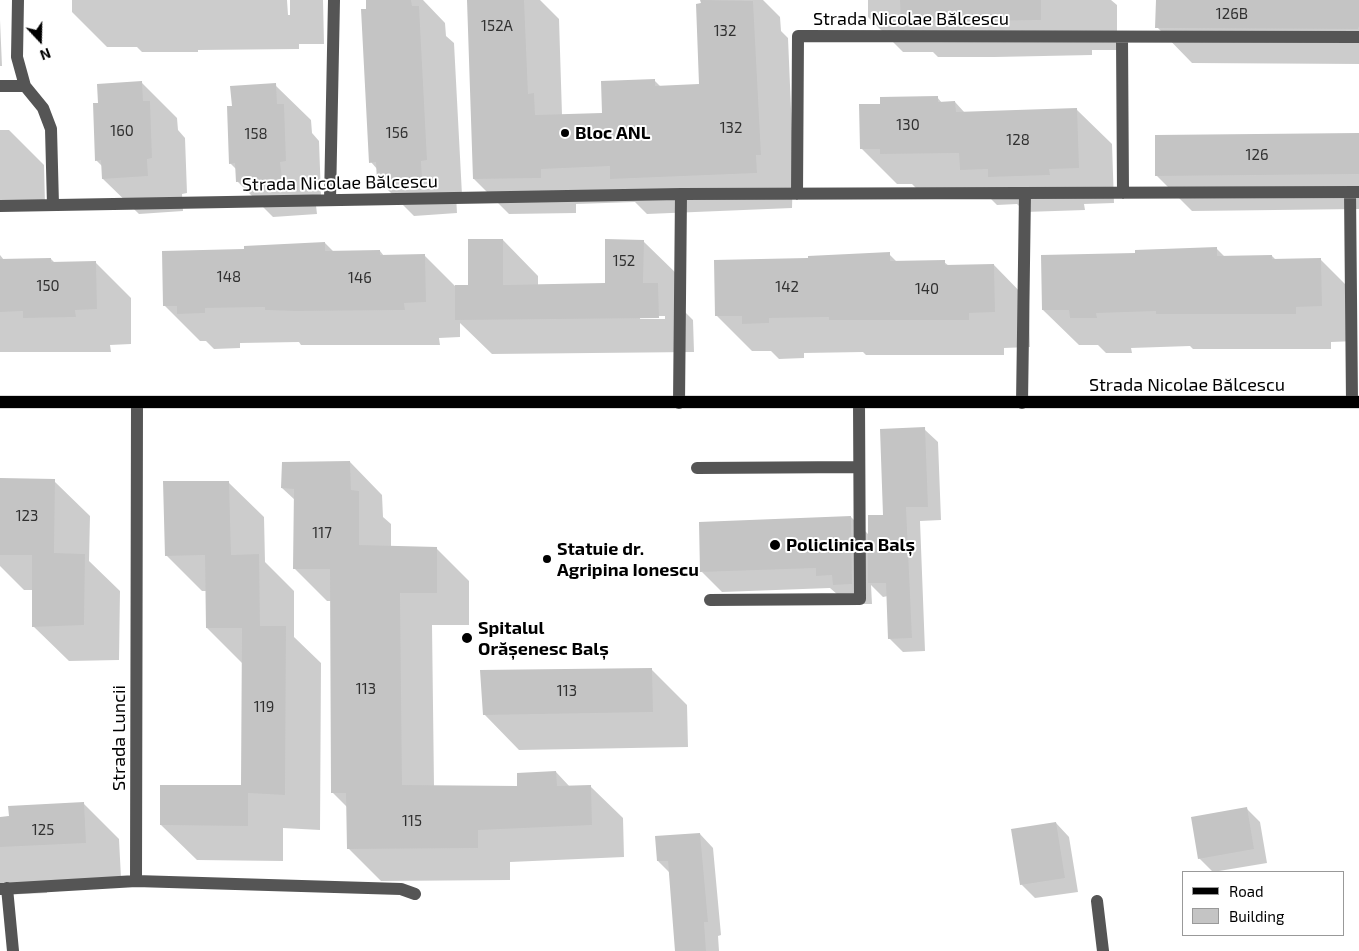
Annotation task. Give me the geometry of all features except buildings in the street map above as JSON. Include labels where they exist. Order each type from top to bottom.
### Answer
[{"type":"main road","name":"Strada Nicolae Bălcescu","points":[[0,402],[1355,402]]},
{"type":"street","points":[[18,0],[17,57],[25,86],[43,108],[51,129],[54,205]]},
{"type":"street","points":[[330,200],[334,0]]},
{"type":"street","name":"Strada Nicolae Bălcescu","points":[[797,194],[798,36],[1359,37]]},
{"type":"street","points":[[1122,37],[1123,193]]},
{"type":"street","points":[[0,86],[25,86]]},
{"type":"street","name":"Strada Nicolae Bălcescu","points":[[0,206],[681,194],[1355,192],[1355,402]]},
{"type":"street","points":[[1022,402],[1025,193]]},
{"type":"street","points":[[680,403],[681,194]]},
{"type":"street","points":[[710,600],[860,599],[859,402]]},
{"type":"street","name":"Strada Luncii","points":[[136,881],[137,403]]},
{"type":"street","points":[[697,468],[859,466]]},
{"type":"street","points":[[13,951],[3,888],[136,881],[401,889],[415,894]]},
{"type":"street","points":[[1097,901],[1103,951]]},
{"type":"place","name":"Bloc ANL","points":[[565,133]]},
{"type":"place","name":"Policlinica Balș","points":[[775,545]]},
{"type":"place","name":"Statuie dr. Agripina Ionescu","points":[[547,559]]},
{"type":"place","name":"Spitalul Orășenesc Balș","points":[[467,638]]}]
